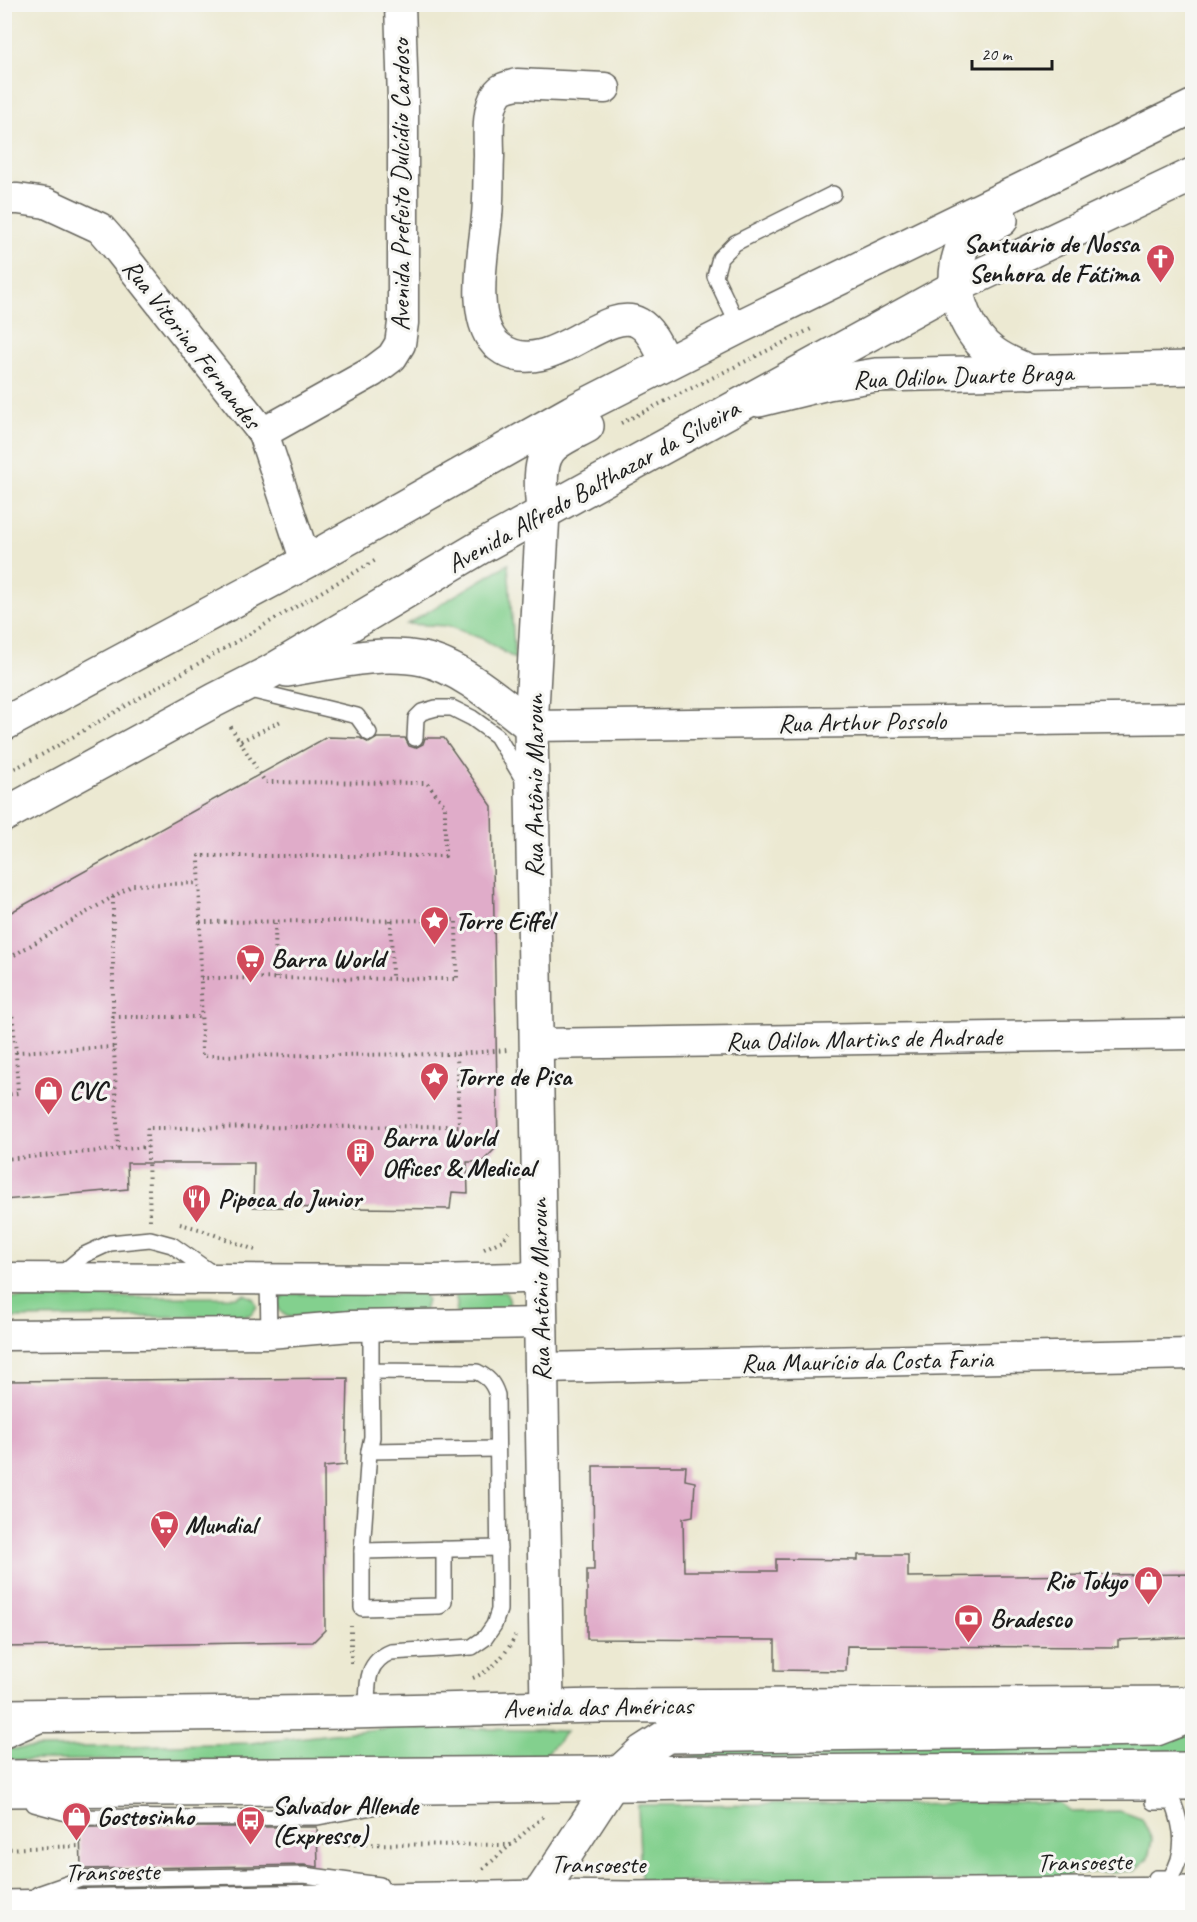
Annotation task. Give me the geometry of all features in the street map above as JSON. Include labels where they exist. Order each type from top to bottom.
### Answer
[{"type":"main road","points":[[1031,372],[1006,361],[982,344],[962,309],[956,269],[965,240],[1153,136],[1179,114]]},
{"type":"main road","points":[[4,724],[306,562],[572,412],[781,306],[1179,114]]},
{"type":"main road","name":"Avenida Alfredo Balthazar da Silveira","points":[[4,815],[270,672],[478,548],[957,286],[1192,176]]},
{"type":"main road","name":"Rua Antônio Maroun","points":[[547,1707],[531,726],[544,462],[552,446],[764,325],[781,306]]},
{"type":"main road","name":"Rua Odilon Duarte Braga","points":[[737,406],[828,383],[876,375],[1192,368]]},
{"type":"main road","points":[[270,672],[392,656],[425,659],[464,675],[531,726]]},
{"type":"main road","name":"Avenida das Américas","points":[[20,1716],[367,1712],[547,1707],[1192,1703]]},
{"type":"main road","points":[[533,1908],[611,1783],[642,1752],[667,1736],[1156,1729],[1192,1715]]},
{"type":"main road","points":[[4,1731],[20,1716]]},
{"type":"main road","points":[[7,1794],[1192,1769]]},
{"type":"main road","points":[[17,1907],[533,1908],[1192,1905]]},
{"type":"street","name":"Avenida Prefeito Dulcídio Cardoso","points":[[263,434],[372,372],[392,357],[400,344],[403,323],[403,100],[400,4]]},
{"type":"street","points":[[605,88],[517,84],[504,87],[497,93],[490,120],[487,214],[481,264],[481,292],[485,324],[490,338],[501,349],[518,357],[536,356],[552,351],[615,321],[627,319],[647,329],[667,364]]},
{"type":"street","name":"Rua Vitorino Fernandes","points":[[4,199],[46,203],[100,228],[263,434],[306,562]]},
{"type":"street","name":"Rua Arthur Possolo","points":[[531,726],[1192,718]]},
{"type":"street","name":"Rua Odilon Martins de Andrade","points":[[536,1044],[1192,1034]]},
{"type":"street","points":[[4,1278],[221,1279],[266,1266],[434,1280],[522,1278],[540,1274]]},
{"type":"street","points":[[426,1325],[442,1307],[442,1294],[434,1280]]},
{"type":"street","points":[[4,1335],[268,1333],[371,1326],[541,1323]]},
{"type":"street","name":"Rua Maurício da Costa Faria","points":[[542,1368],[1192,1354]]},
{"type":"lane","points":[[739,327],[716,276],[720,258],[735,243],[833,194]]},
{"type":"lane","points":[[227,694],[312,705],[357,716],[369,733]]},
{"type":"lane","points":[[415,738],[416,718],[422,712],[436,708],[452,708],[472,718],[496,736],[532,794]]},
{"type":"lane","points":[[58,1277],[84,1255],[110,1243],[150,1239],[172,1245],[221,1279]]},
{"type":"lane","points":[[266,1266],[268,1333]]},
{"type":"lane","points":[[371,1326],[372,1437],[362,1551],[362,1608],[440,1606],[444,1602],[444,1549]]},
{"type":"lane","points":[[367,1712],[368,1679],[374,1664],[381,1656],[391,1652],[472,1647],[485,1638],[494,1625],[499,1610],[497,1395],[494,1384],[477,1372],[371,1371]]},
{"type":"lane","points":[[369,1451],[497,1449]]},
{"type":"lane","points":[[362,1551],[499,1548]]},
{"type":"lane","points":[[7,1794],[81,1816],[300,1818],[318,1817],[427,1797],[552,1794],[611,1783],[1063,1793],[1192,1792]]},
{"type":"lane","points":[[1061,1886],[1076,1879],[1170,1878],[1180,1854],[1182,1837],[1180,1820],[1173,1802],[1073,1803],[1063,1793]]},
{"type":"lane","name":"Transoeste","points":[[4,1898],[17,1907],[476,1890],[533,1908],[1061,1886],[1192,1884]]},
{"type":"lane","points":[[4,1890],[17,1907]]},
{"type":"path","points":[[227,694],[240,741],[265,782],[427,783],[445,807],[445,856],[199,856],[202,1056],[458,1054],[496,1052],[536,1044]]},
{"type":"path","points":[[240,741],[312,705]]},
{"type":"path","points":[[4,961],[133,885],[199,884]]},
{"type":"path","points":[[113,897],[113,1017],[118,1148]]},
{"type":"path","points":[[391,920],[392,979]]},
{"type":"path","points":[[200,922],[456,920],[457,979],[201,978]]},
{"type":"path","points":[[275,923],[276,978]]},
{"type":"path","points":[[4,1012],[12,1012],[18,1093],[4,1095]]},
{"type":"path","points":[[113,1017],[202,1017]]},
{"type":"path","points":[[16,1052],[114,1047]]},
{"type":"path","points":[[150,1239],[147,1128],[459,1126],[458,1054]]},
{"type":"path","points":[[4,1160],[148,1147]]},
{"type":"path","points":[[150,1219],[161,1221]]},
{"type":"path","points":[[173,1222],[199,1228],[266,1266]]},
{"type":"path","points":[[483,1250],[503,1240],[513,1228]]},
{"type":"path","points":[[471,1679],[480,1676],[501,1659],[518,1629]]},
{"type":"path","points":[[476,1890],[476,1874],[513,1845],[552,1809],[552,1794]]},
{"type":"path","points":[[318,1844],[513,1845]]},
{"type":"path","points":[[4,1849],[81,1846]]},
{"type":"green space","points":[[508,564],[515,659],[485,640],[449,626],[407,624]]},
{"type":"green space","points":[[455,1292],[505,1292],[510,1301],[509,1307],[508,1310],[456,1315]]},
{"type":"green space","points":[[423,1293],[427,1300],[424,1311],[289,1317],[278,1307],[280,1300],[286,1294]]},
{"type":"green space","points":[[244,1294],[253,1298],[257,1306],[252,1314],[245,1316],[5,1318],[4,1298],[237,1297]]},
{"type":"green space","points":[[396,1727],[567,1731],[539,1762],[5,1760],[4,1749],[251,1743]]},
{"type":"green space","points":[[1192,1735],[1192,1758],[682,1761],[723,1744],[1125,1739]]},
{"type":"green space","points":[[1060,1803],[1072,1812],[1120,1811],[1142,1819],[1152,1840],[1148,1858],[1134,1871],[1072,1873],[1059,1880],[641,1883],[638,1805]]},
{"type":"building","name":"Barra World","points":[[327,737],[360,738],[369,743],[377,738],[405,738],[409,746],[415,748],[423,744],[425,738],[444,738],[492,806],[498,1146],[482,1162],[467,1162],[468,1193],[452,1192],[450,1209],[253,1207],[254,1163],[127,1163],[128,1189],[4,1200],[4,916]]},
{"type":"building","name":"Mundial","points":[[348,1378],[346,1465],[324,1467],[325,1630],[313,1642],[4,1647],[4,1381]]},
{"type":"building","points":[[593,1466],[686,1466],[685,1480],[695,1482],[693,1516],[683,1518],[684,1571],[776,1571],[776,1559],[858,1560],[858,1555],[908,1555],[908,1577],[1192,1574],[1192,1637],[1118,1640],[1118,1647],[847,1646],[846,1671],[775,1670],[775,1640],[587,1639],[587,1570],[594,1570]]},
{"type":"building","points":[[80,1827],[317,1827],[318,1867],[304,1865],[81,1869]]},
{"type":"place","name":"Santuário de Nossa Senhora de Fátima","points":[[1160,284]]},
{"type":"place","name":"Torre Eiffel","points":[[434,946]]},
{"type":"place","name":"Barra World","points":[[250,984]]},
{"type":"place","name":"Torre de Pisa","points":[[435,1102]]},
{"type":"place","name":"CVC","points":[[48,1116]]},
{"type":"place","name":"Barra World Offices & Medical","points":[[361,1178]]},
{"type":"place","name":"Pipoca do Junior","points":[[197,1224]]},
{"type":"place","name":"Mundial","points":[[164,1550]]},
{"type":"place","name":"Rio Tokyo","points":[[1148,1606]]},
{"type":"place","name":"Bradesco","points":[[969,1644]]},
{"type":"place","name":"Gostosinho","points":[[76,1842]]},
{"type":"place","name":"Salvador Allende (Expresso)","points":[[251,1846]]}]
